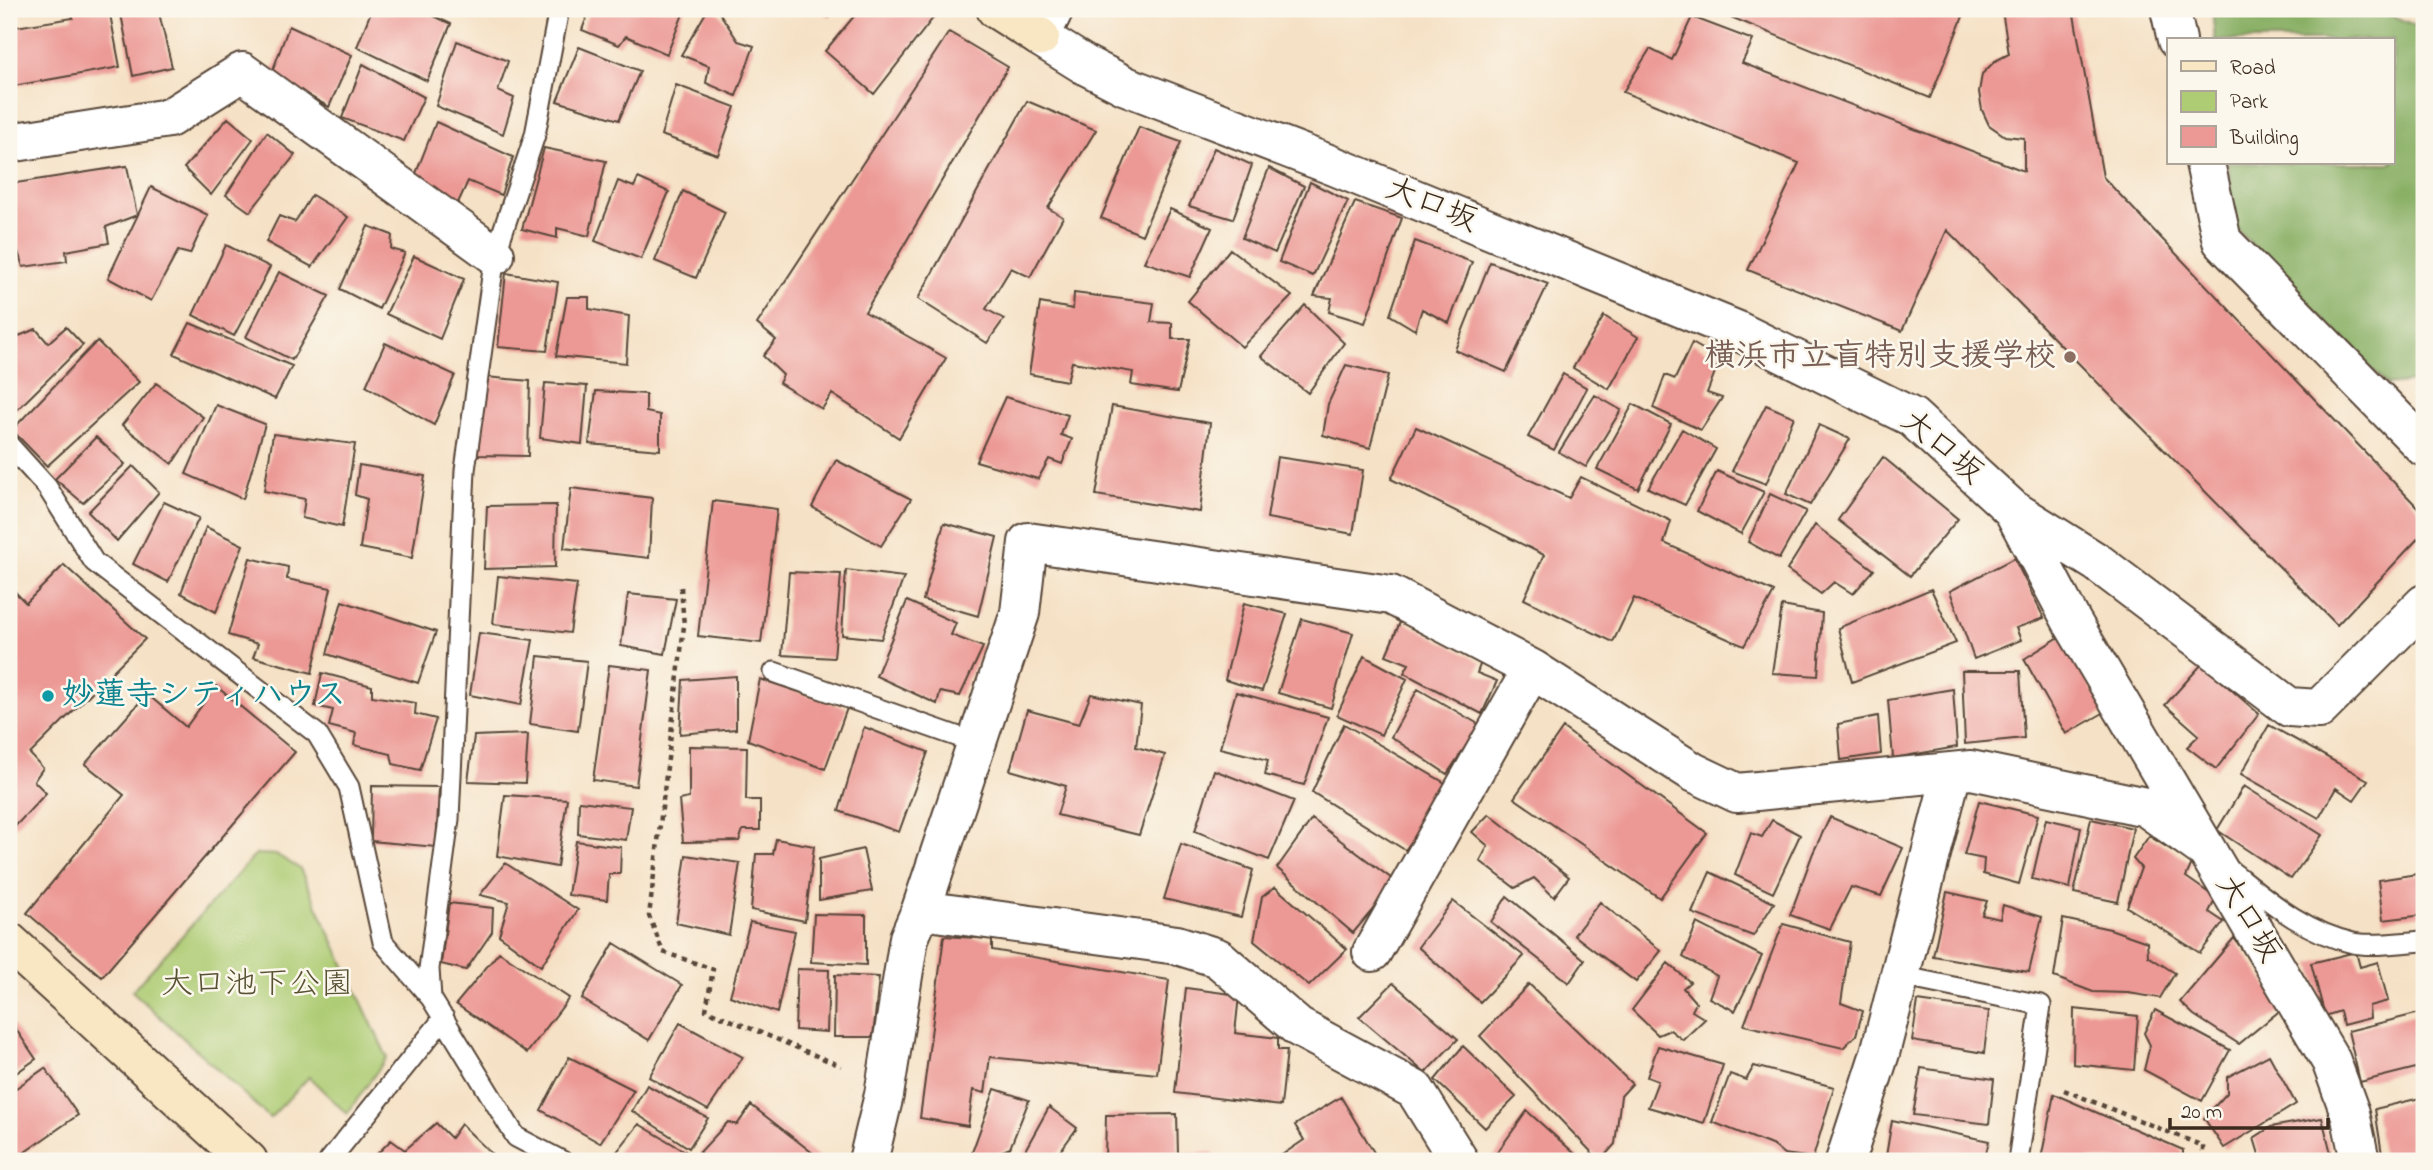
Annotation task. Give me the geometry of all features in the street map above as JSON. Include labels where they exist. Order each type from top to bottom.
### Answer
[{"type":"street","name":"大口坂","points":[[996,9],[1047,23],[1085,65],[1126,86],[1334,166],[1736,330],[1912,417],[2013,510],[2072,622],[2330,1061],[2350,1113],[2360,1161]]},
{"type":"street","points":[[2170,9],[2177,38]]},
{"type":"street","points":[[9,144],[169,118],[242,72],[495,256]]},
{"type":"street","points":[[2205,164],[2222,241],[2424,447]]},
{"type":"street","points":[[2013,510],[2098,563],[2289,707],[2319,709],[2424,604]]},
{"type":"street","points":[[867,1161],[886,1084],[909,938],[921,910],[1020,613],[1028,542],[1391,595],[1532,669],[1693,772],[1737,793],[1971,770],[2146,807],[2206,850]]},
{"type":"street","points":[[1372,952],[1532,669]]},
{"type":"street","points":[[1844,1161],[1880,1053],[1952,772]]},
{"type":"street","points":[[921,910],[1177,945],[1217,958],[1298,1027],[1415,1090],[1459,1161]]},
{"type":"street","points":[[9,942],[248,1161]]},
{"type":"lane","points":[[431,998],[429,970],[449,819],[465,470],[495,256],[535,135],[559,9]]},
{"type":"lane","points":[[9,444],[47,487],[94,562],[317,733],[349,788],[383,942],[431,998],[516,1137],[562,1161]]},
{"type":"lane","points":[[774,672],[976,743]]},
{"type":"lane","points":[[2206,850],[2278,909],[2308,928],[2355,943],[2424,941]]},
{"type":"lane","points":[[1900,976],[2041,1005],[2018,1161]]},
{"type":"lane","points":[[329,1161],[443,1018]]},
{"type":"path","points":[[681,587],[684,625],[649,916],[663,952],[713,970],[706,1010],[886,1084]]},
{"type":"path","points":[[2031,1077],[2203,1146],[2203,1161]]},
{"type":"green space","points":[[2212,9],[2376,9],[2424,29],[2424,381],[2387,385],[2235,227],[2228,164],[2394,164],[2394,38],[2215,38]]},
{"type":"green space","name":"大口池下公園","points":[[256,854],[277,855],[300,869],[387,1057],[347,1114],[309,1077],[270,1118],[132,991]]},
{"type":"building","points":[[72,9],[109,9],[120,67],[13,86],[9,28],[73,18]]},
{"type":"building","points":[[120,9],[158,9],[172,67],[133,76]]},
{"type":"building","points":[[372,9],[419,9],[451,24],[427,81],[357,47]]},
{"type":"building","points":[[590,9],[685,9],[667,54],[626,36],[619,45],[582,30]]},
{"type":"building","points":[[708,9],[717,9],[738,41],[754,46],[736,96],[706,83],[709,66],[681,55]]},
{"type":"building","points":[[818,9],[836,9],[829,17]]},
{"type":"building","points":[[860,9],[940,9],[874,94],[825,51]]},
{"type":"building","points":[[1711,9],[1966,9],[1930,98]]},
{"type":"building","points":[[2073,9],[2103,177],[2424,514],[2424,532],[2337,625],[1947,230],[1902,331],[1748,270],[1799,163],[1623,92],[1650,49],[1672,60],[1692,17],[1753,40],[1742,63],[2024,171],[2024,138],[2005,136],[1989,125],[1982,110],[1979,92],[1982,74],[1995,61],[2009,54],[2002,11]]},
{"type":"building","points":[[289,26],[352,55],[329,107],[271,75]]},
{"type":"building","points":[[949,32],[1008,67],[865,312],[946,358],[899,438],[832,394],[822,409],[779,383],[783,375],[763,356],[776,340],[757,324]]},
{"type":"building","points":[[457,41],[508,61],[498,91],[514,98],[503,134],[436,106]]},
{"type":"building","points":[[579,47],[640,71],[619,120],[557,101]]},
{"type":"building","points":[[363,64],[424,97],[404,141],[342,118]]},
{"type":"building","points":[[676,85],[735,107],[718,155],[661,135]]},
{"type":"building","points":[[1027,101],[1096,130],[1048,208],[1063,217],[1030,277],[1011,268],[986,309],[1004,319],[987,343],[918,299]]},
{"type":"building","points":[[228,118],[253,139],[211,195],[184,168]]},
{"type":"building","points":[[436,122],[513,157],[501,195],[468,181],[457,205],[413,181]]},
{"type":"building","points":[[1139,127],[1181,142],[1142,235],[1101,218]]},
{"type":"building","points":[[267,132],[295,155],[250,212],[226,195]]},
{"type":"building","points":[[544,148],[606,161],[589,236],[557,228],[557,238],[522,229]]},
{"type":"building","points":[[1214,148],[1252,165],[1233,219],[1189,206]]},
{"type":"building","points":[[127,166],[137,215],[106,227],[109,243],[66,251],[67,261],[23,267],[14,239],[9,239],[9,184]]},
{"type":"building","points":[[1269,168],[1304,186],[1275,253],[1242,238]]},
{"type":"building","points":[[638,178],[669,192],[641,259],[595,241],[618,181],[634,187]]},
{"type":"building","points":[[1310,182],[1348,201],[1313,276],[1279,262]]},
{"type":"building","points":[[151,187],[208,215],[190,254],[178,251],[151,301],[108,278]]},
{"type":"building","points":[[683,191],[725,212],[696,278],[655,261]]},
{"type":"building","points":[[312,195],[348,217],[312,267],[266,242],[279,216],[295,222]]},
{"type":"building","points":[[1355,202],[1402,218],[1365,323],[1329,312],[1332,298],[1314,296]]},
{"type":"building","points":[[1170,209],[1212,228],[1190,277],[1144,262]]},
{"type":"building","points":[[368,226],[392,235],[391,249],[405,253],[379,309],[340,289]]},
{"type":"building","points":[[1415,241],[1472,262],[1449,323],[1422,309],[1415,330],[1390,315]]},
{"type":"building","points":[[226,245],[270,267],[234,336],[193,315]]},
{"type":"building","points":[[1230,249],[1292,296],[1242,347],[1188,301]]},
{"type":"building","points":[[414,256],[464,279],[440,339],[386,314]]},
{"type":"building","points":[[1490,262],[1548,284],[1506,372],[1455,350]]},
{"type":"building","points":[[279,272],[329,296],[292,360],[246,337]]},
{"type":"building","points":[[506,273],[558,282],[547,351],[498,347]]},
{"type":"building","points":[[1074,293],[1154,303],[1151,322],[1172,323],[1172,339],[1190,339],[1178,392],[1131,385],[1133,372],[1072,362],[1067,381],[1029,374],[1040,303],[1073,309]]},
{"type":"building","points":[[567,297],[589,297],[589,309],[629,316],[626,363],[556,356]]},
{"type":"building","points":[[1305,305],[1344,343],[1308,393],[1261,356]]},
{"type":"building","points":[[1604,316],[1638,337],[1609,389],[1573,368]]},
{"type":"building","points":[[190,323],[292,366],[275,399],[174,354]]},
{"type":"building","points":[[66,327],[83,345],[17,410],[9,400],[9,340],[36,329],[48,343]]},
{"type":"building","points":[[97,341],[139,382],[47,466],[12,430]]},
{"type":"building","points":[[385,343],[455,375],[434,425],[366,386]]},
{"type":"building","points":[[1692,343],[1720,359],[1707,393],[1722,398],[1701,430],[1653,408],[1665,375],[1675,379]]},
{"type":"building","points":[[1346,365],[1388,375],[1370,448],[1323,435],[1328,404]]},
{"type":"building","points":[[1563,374],[1587,388],[1554,450],[1528,437]]},
{"type":"building","points":[[486,377],[530,381],[528,456],[477,455]]},
{"type":"building","points":[[156,383],[203,417],[172,464],[122,425]]},
{"type":"building","points":[[545,383],[587,386],[582,444],[540,438]]},
{"type":"building","points":[[596,391],[646,394],[646,412],[660,415],[660,450],[589,444]]},
{"type":"building","points":[[1595,395],[1621,410],[1586,467],[1559,452]]},
{"type":"building","points":[[1005,397],[1068,415],[1061,435],[1072,439],[1062,464],[1049,459],[1038,479],[976,461]]},
{"type":"building","points":[[1633,404],[1671,424],[1638,489],[1597,469]]},
{"type":"building","points":[[216,405],[265,424],[243,499],[186,474]]},
{"type":"building","points":[[1766,405],[1794,417],[1766,484],[1732,471]]},
{"type":"building","points":[[1112,406],[1210,423],[1200,512],[1096,495]]},
{"type":"building","points":[[1819,425],[1850,439],[1810,505],[1786,494]]},
{"type":"building","points":[[1416,427],[1569,498],[1581,477],[1671,521],[1664,543],[1774,592],[1744,646],[1634,598],[1613,642],[1524,599],[1544,555],[1391,479]]},
{"type":"building","points":[[1682,429],[1716,449],[1685,505],[1648,488]]},
{"type":"building","points":[[273,434],[355,444],[342,527],[302,518],[305,499],[264,491]]},
{"type":"building","points":[[96,437],[125,464],[83,503],[55,479]]},
{"type":"building","points":[[1277,457],[1363,470],[1353,534],[1267,518]]},
{"type":"building","points":[[1883,457],[1958,519],[1910,576],[1838,520]]},
{"type":"building","points":[[836,460],[911,499],[881,546],[812,507]]},
{"type":"building","points":[[359,465],[425,476],[412,558],[360,548],[367,499],[355,495]]},
{"type":"building","points":[[133,466],[159,492],[117,541],[88,512]]},
{"type":"building","points":[[1717,471],[1764,492],[1741,534],[1697,511]]},
{"type":"building","points":[[571,488],[652,498],[649,558],[564,548]]},
{"type":"building","points":[[1770,494],[1806,511],[1779,559],[1748,542]]},
{"type":"building","points":[[713,501],[777,509],[761,643],[698,636]]},
{"type":"building","points":[[164,502],[199,518],[168,582],[133,564]]},
{"type":"building","points":[[556,505],[555,567],[484,569],[487,506]]},
{"type":"building","points":[[944,523],[997,537],[978,616],[923,600]]},
{"type":"building","points":[[1815,525],[1874,570],[1853,594],[1834,582],[1821,594],[1787,570]]},
{"type":"building","points":[[206,527],[243,545],[216,612],[181,593]]},
{"type":"building","points":[[250,558],[288,567],[287,579],[331,588],[312,673],[253,657],[258,644],[228,635]]},
{"type":"building","points":[[2014,558],[2044,618],[2016,628],[2021,640],[1974,659],[1950,591]]},
{"type":"building","name":"妙蓮寺シティハウス","points":[[64,565],[145,639],[30,754],[43,768],[34,781],[46,793],[9,833],[9,628],[13,625],[9,621],[9,586],[26,603]]},
{"type":"building","points":[[846,570],[904,577],[881,639],[842,635]]},
{"type":"building","points":[[789,572],[841,574],[834,658],[782,655]]},
{"type":"building","points":[[498,576],[577,584],[570,633],[493,624]]},
{"type":"building","points":[[1931,589],[1956,643],[1852,682],[1838,628]]},
{"type":"building","points":[[628,594],[676,599],[665,654],[621,646]]},
{"type":"building","points":[[342,601],[436,632],[418,683],[327,654]]},
{"type":"building","points":[[907,601],[956,623],[951,635],[983,647],[960,696],[940,692],[937,704],[876,676]]},
{"type":"building","points":[[1244,603],[1287,614],[1262,691],[1225,680]]},
{"type":"building","points":[[1782,606],[1822,613],[1818,676],[1772,673]]},
{"type":"building","points":[[1302,619],[1353,633],[1331,708],[1278,693]]},
{"type":"building","points":[[1401,620],[1481,662],[1477,673],[1497,681],[1482,714],[1404,673],[1409,664],[1386,655]]},
{"type":"building","points":[[479,633],[533,640],[521,705],[470,695]]},
{"type":"building","points":[[2061,636],[2105,712],[2066,734],[2024,659]]},
{"type":"building","points":[[538,656],[587,661],[578,731],[530,724]]},
{"type":"building","points":[[1364,656],[1407,679],[1381,735],[1337,715]]},
{"type":"building","points":[[2202,664],[2259,714],[2216,769],[2187,747],[2199,735],[2165,705]]},
{"type":"building","points":[[609,665],[651,670],[636,786],[593,780]]},
{"type":"building","points":[[1962,671],[2020,671],[2024,738],[1965,744]]},
{"type":"building","points":[[322,673],[372,686],[372,696],[416,703],[415,714],[436,719],[420,770],[393,764],[391,754],[354,745],[356,733],[329,726],[333,710],[315,706]]},
{"type":"building","points":[[736,676],[736,729],[680,734],[683,680]]},
{"type":"building","points":[[760,679],[847,708],[825,769],[748,740]]},
{"type":"building","points":[[216,686],[295,752],[102,977],[27,913],[124,795],[85,764],[147,694],[186,727]]},
{"type":"building","points":[[1418,689],[1480,725],[1447,774],[1391,737]]},
{"type":"building","points":[[1953,689],[1957,747],[1893,758],[1888,700]]},
{"type":"building","points":[[1236,692],[1328,717],[1304,785],[1265,775],[1268,760],[1220,748]]},
{"type":"building","points":[[1091,694],[1141,705],[1136,747],[1165,755],[1139,835],[1057,815],[1066,786],[1010,770],[1027,710],[1079,724]]},
{"type":"building","points":[[1878,716],[1881,754],[1841,760],[1838,724]]},
{"type":"building","points":[[1344,724],[1452,787],[1405,850],[1312,792]]},
{"type":"building","points":[[2269,725],[2368,780],[2354,800],[2336,788],[2319,818],[2241,774]]},
{"type":"building","points":[[864,727],[928,752],[899,832],[839,811]]},
{"type":"building","points":[[1563,728],[1707,833],[1660,898],[1514,798]]},
{"type":"building","points":[[528,734],[525,783],[468,781],[474,736]]},
{"type":"building","points":[[689,746],[747,747],[746,800],[760,800],[760,830],[743,830],[739,841],[683,842],[679,800],[689,798]]},
{"type":"building","points":[[1214,770],[1294,801],[1269,860],[1195,831]]},
{"type":"building","points":[[372,786],[439,787],[436,847],[371,841]]},
{"type":"building","points":[[2244,786],[2322,835],[2291,879],[2217,830]]},
{"type":"building","points":[[505,795],[567,799],[557,867],[497,856]]},
{"type":"building","points":[[579,801],[631,807],[626,840],[578,834]]},
{"type":"building","points":[[1979,801],[2038,815],[2019,884],[1983,874],[1984,859],[1964,855]]},
{"type":"building","points":[[1489,814],[1569,877],[1554,897],[1534,878],[1515,888],[1480,861],[1488,846],[1472,832]]},
{"type":"building","points":[[1830,817],[1903,848],[1881,896],[1851,887],[1830,929],[1790,915],[1813,853]]},
{"type":"building","points":[[1312,819],[1396,882],[1353,933],[1277,868]]},
{"type":"building","points":[[2046,819],[2081,827],[2070,888],[2032,879]]},
{"type":"building","points":[[2091,819],[2133,828],[2118,902],[2074,893]]},
{"type":"building","points":[[1772,820],[1800,835],[1773,893],[1735,875],[1751,833],[1762,837]]},
{"type":"building","points":[[2149,836],[2192,863],[2186,877],[2216,898],[2209,912],[2224,922],[2200,953],[2127,907],[2141,868],[2133,859]]},
{"type":"building","points":[[776,839],[814,846],[805,921],[751,910],[756,854],[773,854]]},
{"type":"building","points":[[576,841],[621,847],[620,874],[609,874],[607,900],[568,895]]},
{"type":"building","points":[[1181,844],[1253,870],[1241,917],[1164,899]]},
{"type":"building","points":[[863,849],[872,891],[819,900],[819,859]]},
{"type":"building","points":[[686,855],[740,863],[729,935],[676,923]]},
{"type":"building","points":[[505,863],[578,910],[541,966],[499,935],[509,902],[480,895]]},
{"type":"building","points":[[1710,872],[1774,903],[1753,936],[1692,913]]},
{"type":"building","points":[[2424,873],[2424,915],[2383,920],[2378,880]]},
{"type":"building","points":[[1275,887],[1347,949],[1309,986],[1254,941],[1262,897]]},
{"type":"building","points":[[1947,892],[1987,901],[1982,915],[2000,919],[2003,905],[2042,917],[2029,972],[1933,956]]},
{"type":"building","points":[[1507,896],[1585,960],[1569,983],[1491,922]]},
{"type":"building","points":[[1453,901],[1524,956],[1480,1002],[1418,947]]},
{"type":"building","points":[[1600,902],[1661,951],[1636,982],[1574,935]]},
{"type":"building","points":[[449,903],[493,908],[492,932],[466,970],[441,964]]},
{"type":"building","points":[[814,914],[866,915],[866,965],[811,962]]},
{"type":"building","points":[[2063,919],[2110,929],[2147,942],[2148,956],[2175,973],[2160,998],[2128,993],[2093,992],[2054,977]]},
{"type":"building","points":[[750,922],[795,931],[777,1013],[730,996]]},
{"type":"building","points":[[1697,923],[1762,956],[1735,1011],[1709,998],[1717,976],[1683,957]]},
{"type":"building","points":[[1783,924],[1850,942],[1841,1003],[1863,1011],[1856,1035],[1843,1048],[1744,1025]]},
{"type":"building","points":[[944,936],[992,939],[992,950],[1169,980],[1157,1074],[990,1057],[985,1093],[973,1090],[968,1126],[920,1118]]},
{"type":"building","points":[[2234,938],[2283,1008],[2239,1044],[2194,1015],[2180,1002]]},
{"type":"building","points":[[614,943],[682,985],[649,1040],[582,999]]},
{"type":"building","points":[[499,952],[569,998],[527,1053],[456,1004]]},
{"type":"building","points":[[2356,952],[2360,967],[2378,962],[2388,1001],[2369,1006],[2370,1018],[2343,1025],[2340,1011],[2325,1016],[2311,963]]},
{"type":"building","points":[[1668,963],[1690,982],[1683,988],[1696,1003],[1692,1011],[1705,1019],[1683,1040],[1670,1030],[1658,1035],[1632,1010]]},
{"type":"building","points":[[797,969],[829,970],[827,1032],[795,1030]]},
{"type":"building","points":[[835,975],[879,977],[873,1037],[834,1037]]},
{"type":"building","points":[[1393,983],[1458,1039],[1425,1073],[1359,1017]]},
{"type":"building","points":[[1529,984],[1632,1084],[1621,1096],[1615,1144],[1600,1161],[1480,1036]]},
{"type":"building","points":[[1186,988],[1239,995],[1235,1033],[1278,1038],[1278,1050],[1287,1050],[1281,1106],[1175,1093]]},
{"type":"building","points":[[1918,1001],[1989,1011],[1984,1053],[1912,1041]]},
{"type":"building","points":[[2074,1009],[2138,1016],[2134,1070],[2073,1064]]},
{"type":"building","points":[[2155,1010],[2230,1050],[2202,1101],[2144,1070],[2150,1045],[2144,1033]]},
{"type":"building","points":[[2424,1012],[2424,1066],[2360,1082],[2348,1031]]},
{"type":"building","points":[[9,1019],[36,1059],[9,1078]]},
{"type":"building","points":[[680,1023],[743,1057],[708,1110],[649,1077]]},
{"type":"building","points":[[1463,1046],[1516,1097],[1485,1128],[1435,1080]]},
{"type":"building","points":[[1658,1046],[1723,1065],[1704,1123],[1648,1107],[1658,1081],[1647,1077]]},
{"type":"building","points":[[2269,1055],[2296,1104],[2224,1148],[2204,1118],[2227,1093],[2227,1077]]},
{"type":"building","points":[[569,1057],[634,1090],[600,1143],[541,1110]]},
{"type":"building","points":[[1754,1066],[1834,1087],[1813,1158],[1784,1154],[1774,1146],[1712,1122],[1730,1074],[1746,1080]]},
{"type":"building","points":[[45,1068],[78,1115],[9,1161],[9,1093]]},
{"type":"building","points":[[1921,1068],[1994,1079],[1989,1124],[1913,1115]]},
{"type":"building","points":[[647,1085],[708,1118],[689,1148],[632,1111]]},
{"type":"building","points":[[995,1089],[1029,1100],[1010,1148],[998,1153],[996,1161],[979,1161],[970,1158]]},
{"type":"building","points":[[2054,1094],[2183,1150],[2183,1161],[2041,1159]]},
{"type":"building","points":[[1341,1097],[1379,1161],[1273,1161],[1304,1140],[1295,1125]]},
{"type":"building","points":[[2424,1097],[2424,1153],[2383,1161],[2375,1109]]},
{"type":"building","points":[[751,1105],[823,1161],[710,1161],[699,1153],[728,1122],[737,1125]]},
{"type":"building","points":[[1049,1107],[1077,1128],[1053,1161],[1019,1161]]},
{"type":"building","points":[[1527,1111],[1583,1161],[1491,1161]]},
{"type":"building","points":[[1177,1114],[1178,1154],[1213,1152],[1214,1161],[1105,1161],[1106,1115]]},
{"type":"building","points":[[2322,1118],[2333,1161],[2261,1161],[2254,1138],[2271,1127]]},
{"type":"building","points":[[1892,1120],[1989,1141],[1984,1161],[1916,1161],[1886,1156]]},
{"type":"building","points":[[436,1123],[451,1138],[461,1124],[499,1161],[370,1161],[391,1140],[405,1150]]},
{"type":"building","points":[[639,1124],[698,1159],[617,1161],[612,1158]]},
{"type":"place","name":"横浜市立盲特別支援学校","points":[[2070,357]]},
{"type":"place","name":"妙蓮寺シティハウス","points":[[48,696]]}]
